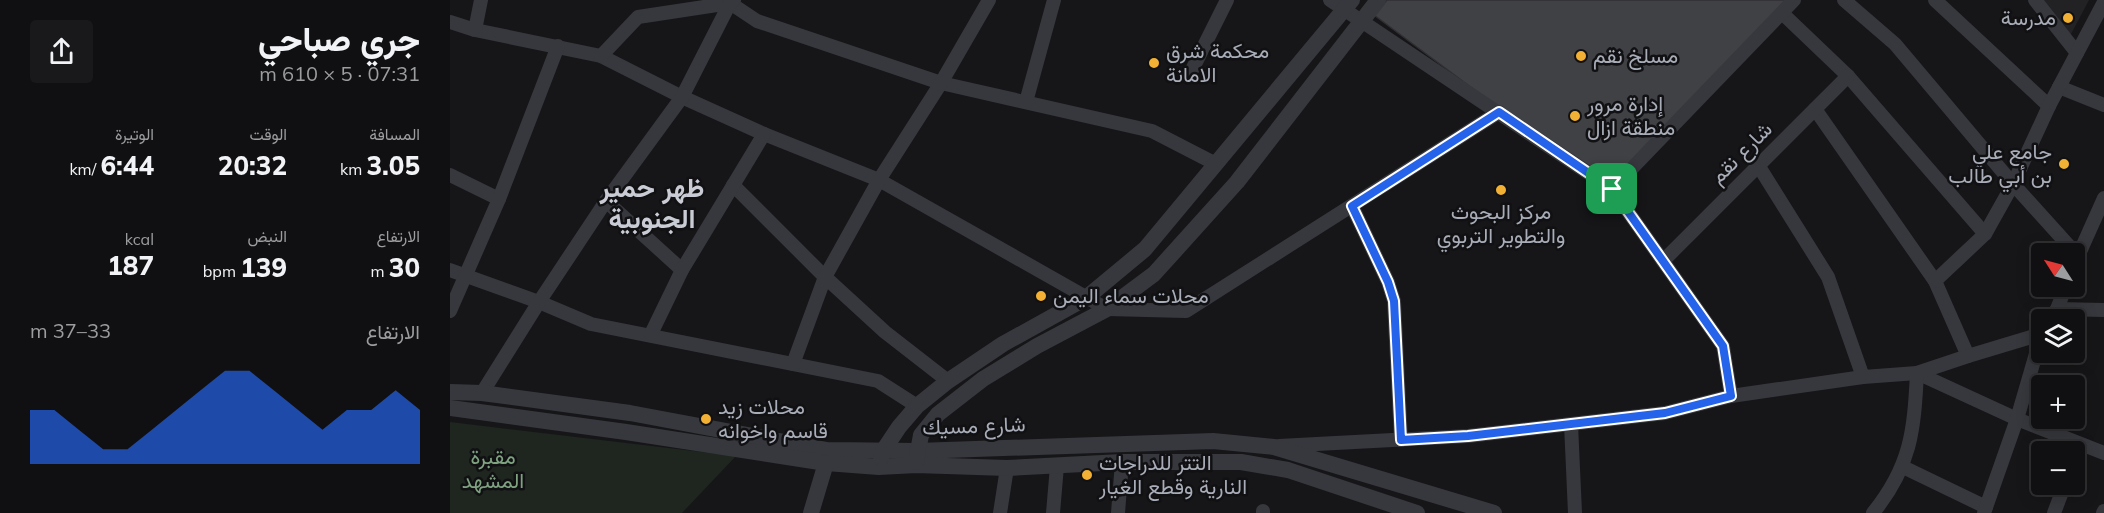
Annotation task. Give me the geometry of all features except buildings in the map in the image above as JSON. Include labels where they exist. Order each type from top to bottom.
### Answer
[{"type":"street","points":[[476,30],[481,0]]},
{"type":"street","points":[[793,364],[825,277],[879,180],[941,83],[989,0]]},
{"type":"street","points":[[1026,102],[1054,0]]},
{"type":"street","points":[[1192,70],[1227,0]]},
{"type":"street","points":[[1330,0],[1349,5],[1363,21],[1612,189],[1723,346],[1731,396]]},
{"type":"street","points":[[916,458],[921,435],[938,414],[983,379],[1037,346],[1107,309],[1154,274],[1237,182],[1378,0]]},
{"type":"street","points":[[1612,189],[1794,0]]},
{"type":"street","points":[[1844,0],[1895,44],[2062,243]]},
{"type":"street","points":[[1935,0],[2049,106]]},
{"type":"street","points":[[2035,0],[2077,53]]},
{"type":"street","points":[[482,393],[606,201],[682,97],[732,2]]},
{"type":"street","points":[[601,56],[638,17],[732,2],[757,21],[941,83],[1152,131],[1216,164]]},
{"type":"street","points":[[1935,280],[1985,234],[2013,184],[2049,106],[2104,2]]},
{"type":"street","points":[[881,459],[917,406],[948,381],[1003,344],[1086,298],[1145,249],[1349,5]]},
{"type":"street","points":[[1782,13],[1848,76],[1985,234]]},
{"type":"street","points":[[450,22],[476,30],[601,56],[682,97],[764,134],[879,180],[1107,309],[1186,311],[1499,112]]},
{"type":"street","points":[[450,311],[499,199],[558,46]]},
{"type":"street","name":"شارع نقم","points":[[1663,261],[1848,76]]},
{"type":"street","points":[[2059,87],[2104,105]]},
{"type":"street","points":[[1815,109],[1935,280],[1968,356]]},
{"type":"street","points":[[651,334],[682,270],[764,134]]},
{"type":"street","points":[[1758,165],[1828,277],[1863,377]]},
{"type":"street","points":[[450,175],[499,199]]},
{"type":"street","points":[[732,185],[825,277],[885,332],[948,381]]},
{"type":"street","points":[[2084,243],[2104,198]]},
{"type":"street","points":[[606,201],[682,270]]},
{"type":"street","points":[[1352,206],[1388,282],[1394,301],[1401,440]]},
{"type":"street","points":[[450,270],[539,302],[591,324],[651,334],[878,381],[917,406]]},
{"type":"street","points":[[2085,312],[2104,310]]},
{"type":"street","points":[[1274,447],[1468,436],[1665,413],[1731,396],[1863,377],[1917,373],[2031,337]]},
{"type":"street","points":[[1903,467],[1985,510],[2017,419],[2033,363]]},
{"type":"street","points":[[1917,373],[2070,441]]},
{"type":"street","points":[[1873,513],[1888,494],[1903,467],[1912,437],[1917,373]]},
{"type":"street","name":"شارع مسيك","points":[[450,392],[482,393],[630,413],[881,459]]},
{"type":"street","name":"شارع مسيك","points":[[450,408],[826,463],[1213,441],[1274,447],[1494,513]]},
{"type":"street","points":[[1571,424],[1575,513]]},
{"type":"street","points":[[2085,447],[2104,453]]},
{"type":"street","name":"شارع مسيك","points":[[916,458],[1007,468],[1122,462],[1241,462],[1279,468],[1417,513]]},
{"type":"street","points":[[1118,513],[1122,462]]},
{"type":"street","points":[[811,513],[826,463]]},
{"type":"street","points":[[1053,513],[1057,466]]},
{"type":"street","points":[[1000,513],[1007,468]]},
{"type":"street","points":[[2054,513],[2061,495]]},
{"type":"shaded area","name":"مدرسة","points":[[2042,0],[2089,0],[2070,36]]},
{"type":"green space","name":"مقبرة المشهد","points":[[450,422],[736,456],[682,513],[450,513]]},
{"type":"place","name":"مدرسة","points":[[2068,18]]},
{"type":"place","name":"مسلخ نقم","points":[[1581,56]]},
{"type":"place","name":"محكمة شرق الامانة","points":[[1154,63]]},
{"type":"place","name":"إدارة مرور منطقة ازال","points":[[1575,116]]},
{"type":"place","name":"جامع علي بن أبي طالب","points":[[2064,164]]},
{"type":"place","name":"مركز البحوث والتطوير التربوي","points":[[1501,190]]},
{"type":"place","name":"محلات سماء اليمن","points":[[1041,296]]},
{"type":"place","name":"محلات زيد قاسم واخوانه","points":[[706,419]]},
{"type":"place","name":"التتر للدراجات النارية وقطع الغيار","points":[[1087,475]]},
{"type":"district","name":"ظهر حمير الجنوبية","points":[[652,204]]},
{"type":"route","points":[[1499,112],[1612,189],[1723,346],[1731,396],[1665,413],[1468,436],[1401,440],[1394,301],[1388,282],[1352,206],[1499,112]]}]
